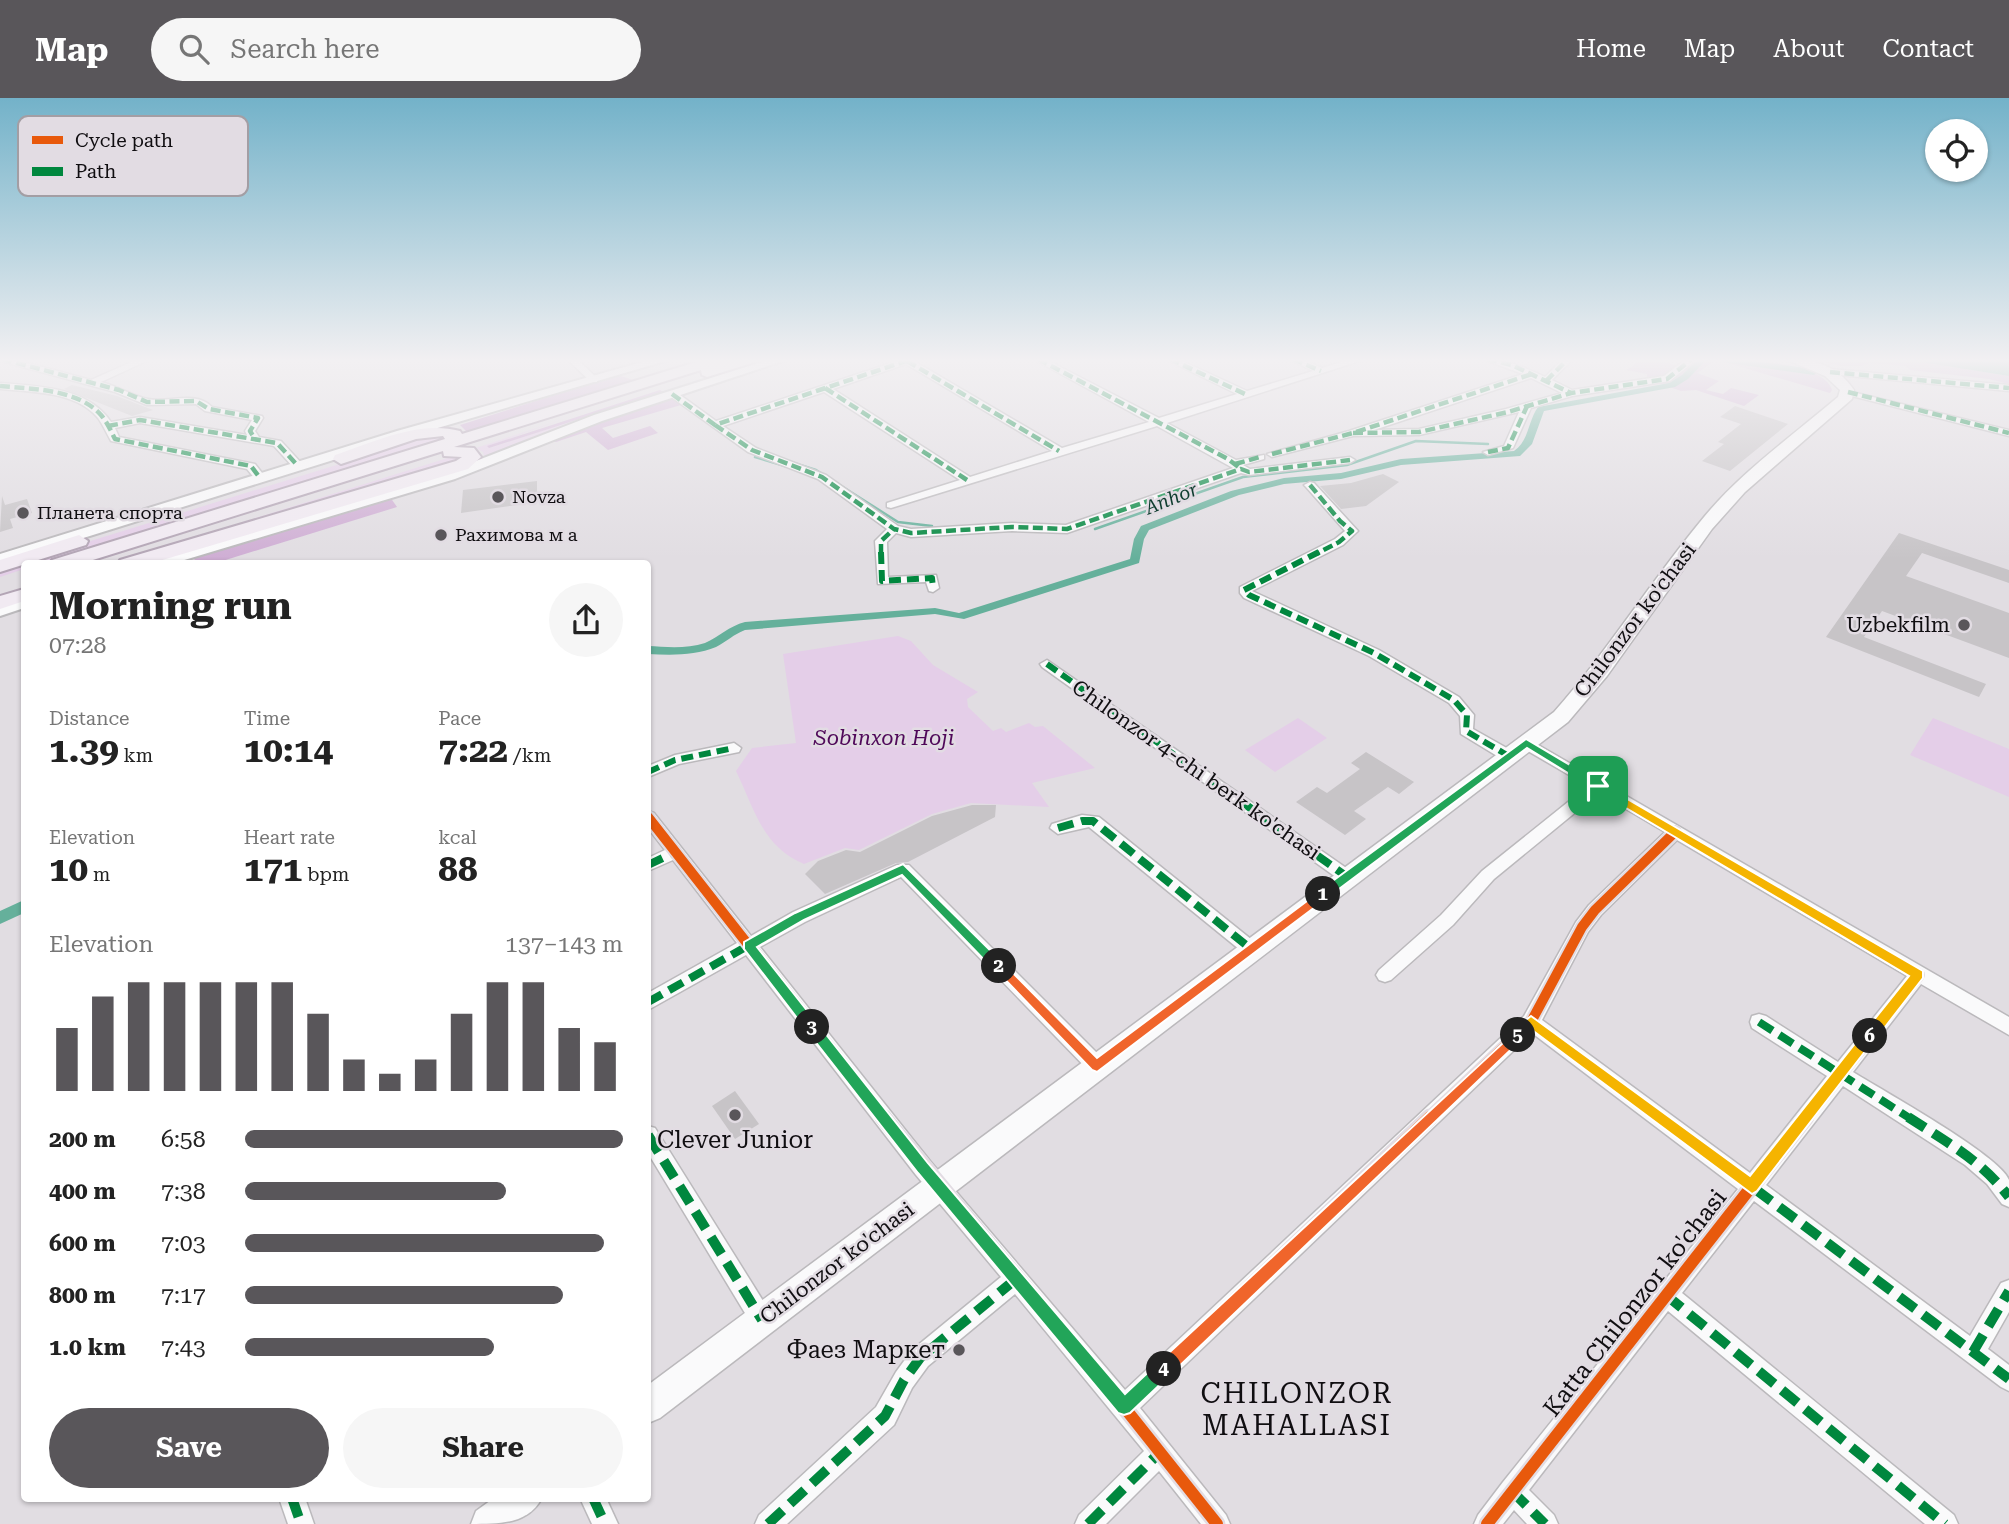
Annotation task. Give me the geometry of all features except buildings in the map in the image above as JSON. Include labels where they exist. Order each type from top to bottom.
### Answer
[{"type":"main road","points":[[447,448],[516,426]]},
{"type":"main road","points":[[72,560],[523,426]]},
{"type":"main road","name":"Chilonzor ko'chasi","points":[[651,1404],[1346,876],[1561,717],[1601,672],[1706,525],[1739,489],[1814,426]]},
{"type":"main road","points":[[0,566],[421,434],[445,431],[453,434],[447,448]]},
{"type":"main road","points":[[138,560],[462,465],[473,457],[468,452],[447,448]]},
{"type":"main road","points":[[103,560],[378,469]]},
{"type":"main road","points":[[0,582],[21,575]]},
{"type":"main road","points":[[0,592],[21,585]]},
{"type":"main road","points":[[0,603],[21,596]]},
{"type":"main road","points":[[489,1524],[519,1502]]},
{"type":"street","points":[[108,426],[115,439],[251,466],[260,478]]},
{"type":"street","points":[[169,426],[277,443],[298,466]]},
{"type":"street","points":[[253,426],[250,430],[255,439]]},
{"type":"street","points":[[0,559],[432,426]]},
{"type":"street","points":[[166,560],[463,471],[579,426]]},
{"type":"street","points":[[716,426],[752,450],[831,482],[894,529],[911,533],[1012,527],[1067,529],[1266,456],[1376,426]]},
{"type":"street","points":[[883,426],[967,480]]},
{"type":"street","points":[[1017,426],[1059,451]]},
{"type":"street","points":[[891,505],[1143,426]]},
{"type":"street","points":[[1166,426],[1249,472],[1349,460]]},
{"type":"street","points":[[1353,433],[1419,432],[1448,426]]},
{"type":"street","points":[[1488,452],[1507,448],[1518,426]]},
{"type":"street","points":[[1985,426],[2009,426]]},
{"type":"street","points":[[1985,426],[2009,433]]},
{"type":"street","points":[[1310,485],[1352,531],[1339,542],[1244,590],[1249,595],[1374,653],[1454,700],[1467,715],[1466,731],[1517,749],[1598,786],[2009,1027]]},
{"type":"street","points":[[894,529],[881,541],[882,581],[932,579],[933,588]]},
{"type":"street","points":[[0,611],[21,604]]},
{"type":"street","name":"Chilonzor 4-chi berk ko'chasi","points":[[1047,664],[1346,876]]},
{"type":"street","points":[[651,771],[675,760],[734,748]]},
{"type":"street","points":[[1385,975],[1447,920],[1488,875],[1598,786]]},
{"type":"street","points":[[651,821],[673,853],[940,1186],[1124,1406],[1217,1524]]},
{"type":"street","points":[[1058,828],[1082,821],[1093,821],[1251,949]]},
{"type":"street","points":[[1124,1406],[1531,1022],[1582,927],[1595,910],[1675,832]]},
{"type":"street","points":[[651,864],[673,853]]},
{"type":"street","points":[[651,1000],[799,917],[903,869],[1097,1066]]},
{"type":"street","name":"Katta Chilonzor ko'chasi","points":[[1487,1524],[1918,975]]},
{"type":"street","points":[[1531,1022],[2009,1379]]},
{"type":"street","points":[[1759,1022],[1972,1158],[1994,1177],[2009,1197]]},
{"type":"street","points":[[651,1140],[762,1320]]},
{"type":"street","points":[[768,1524],[885,1416],[904,1380],[920,1358],[1016,1279]]},
{"type":"street","points":[[1973,1352],[2009,1291]]},
{"type":"street","points":[[1666,1296],[1945,1524]]},
{"type":"street","points":[[1088,1524],[1160,1452]]},
{"type":"street","points":[[1512,1492],[1545,1524]]},
{"type":"street","points":[[293,1502],[301,1524]]},
{"type":"street","points":[[595,1502],[605,1524]]},
{"type":"green space","points":[[544,426],[488,446],[490,448],[562,426],[485,459],[483,452],[476,448]]},
{"type":"green space","points":[[440,433],[445,437],[53,560],[29,560]]},
{"type":"green space","points":[[454,456],[465,457],[462,462],[122,560]]},
{"type":"green space","points":[[21,563],[21,570],[0,577],[0,569]]},
{"type":"green space","name":"Sobinxon Hoji","points":[[898,636],[911,641],[933,665],[978,692],[967,699],[968,707],[993,731],[1001,728],[1006,732],[1029,723],[1035,727],[1043,726],[1095,768],[1032,783],[1049,807],[971,803],[932,814],[859,850],[845,848],[804,864],[778,847],[769,837],[736,771],[752,748],[796,743],[783,654]]},
{"type":"green space","points":[[1298,718],[1327,738],[1275,772],[1245,750]]},
{"type":"green space","points":[[1933,718],[2009,749],[2009,797],[1910,755]]},
{"type":"shaded area","points":[[461,426],[488,426],[467,432]]},
{"type":"shaded area","points":[[550,426],[559,426],[489,448],[487,446]]},
{"type":"shaded area","points":[[593,426],[610,426],[602,428],[613,438],[650,426],[658,433],[608,450],[586,432],[556,442],[551,440]]},
{"type":"shaded area","points":[[390,497],[397,507],[226,560],[195,560],[194,556]]},
{"type":"waterway","name":"Anhor","points":[[651,650],[701,648],[745,626],[935,611],[960,617],[1135,561],[1139,539],[1145,528],[1235,493],[1284,481],[1341,476],[1401,462],[1517,454],[1530,439],[1533,426]]},
{"type":"waterway","points":[[1095,529],[1243,477],[1347,465],[1416,441],[1488,444]]},
{"type":"waterway","points":[[755,457],[785,466],[794,463],[816,470],[898,522],[932,526]]},
{"type":"waterway","name":"Anhor","points":[[0,918],[21,908]]},
{"type":"marked path","points":[[108,426],[115,439],[251,466],[260,478]]},
{"type":"marked path","points":[[173,426],[277,443],[298,466]]},
{"type":"marked path","points":[[253,426],[250,431],[255,439]]},
{"type":"marked path","points":[[716,426],[752,450],[822,477],[894,529],[911,533],[1012,527],[1067,529],[1241,469],[1249,472],[1350,460]]},
{"type":"marked path","points":[[883,426],[967,480]]},
{"type":"marked path","points":[[1016,426],[1059,451]]},
{"type":"marked path","points":[[1164,426],[1228,459],[1241,469]]},
{"type":"marked path","points":[[1272,454],[1376,426]]},
{"type":"marked path","points":[[1353,433],[1419,432],[1448,426]]},
{"type":"marked path","points":[[1488,452],[1508,448],[1518,426]]},
{"type":"marked path","points":[[1980,426],[2009,433]]},
{"type":"marked path","points":[[1235,464],[1260,457]]},
{"type":"marked path","points":[[1310,485],[1340,521],[1352,531],[1339,542],[1244,590],[1249,595],[1374,653],[1454,700],[1467,715],[1466,731],[1507,755]]},
{"type":"marked path","points":[[894,529],[881,541],[882,581],[932,578],[933,588]]},
{"type":"marked path","points":[[1047,664],[1346,876]]},
{"type":"marked path","points":[[651,771],[675,760],[734,748]]},
{"type":"marked path","points":[[1058,828],[1082,821],[1093,821],[1251,949]]},
{"type":"marked path","points":[[651,864],[673,853]]},
{"type":"marked path","points":[[651,1000],[799,917],[903,869],[1097,1066]]},
{"type":"marked path","points":[[1531,1022],[2009,1379]]},
{"type":"marked path","points":[[1759,1022],[1972,1158],[1994,1177],[2009,1197]]},
{"type":"marked path","points":[[651,1140],[762,1320]]},
{"type":"marked path","points":[[768,1524],[885,1416],[904,1380],[920,1358],[1016,1279]]},
{"type":"marked path","points":[[1973,1352],[2009,1291]]},
{"type":"marked path","points":[[1666,1295],[1945,1524]]},
{"type":"marked path","points":[[1088,1524],[1160,1452]]},
{"type":"marked path","points":[[1512,1491],[1545,1524]]},
{"type":"marked path","points":[[293,1502],[301,1524]]},
{"type":"marked path","points":[[595,1502],[605,1524]]},
{"type":"cycle path","points":[[651,821],[923,1168],[1124,1407],[1217,1524]]},
{"type":"cycle path","points":[[1124,1407],[1531,1022],[1582,927],[1595,910],[1675,832]]},
{"type":"cycle path","points":[[1487,1524],[1918,975]]},
{"type":"place","name":"Novza","points":[[498,497]]},
{"type":"place","name":"Планета спорта","points":[[23,513]]},
{"type":"place","name":"Рахимова м а","points":[[441,535]]},
{"type":"place","name":"Uzbekfilm","points":[[1964,625]]},
{"type":"place","name":"Clever Junior","points":[[735,1115]]},
{"type":"place","name":"Фаез Маркет","points":[[959,1350]]},
{"type":"district","name":"CHILONZOR MAHALLASI","points":[[1297,1409]]},
{"type":"route","points":[[1526,743],[1598,786],[1918,975],[1752,1186],[1531,1022],[1124,1406],[923,1168],[748,946],[799,917],[903,869],[1097,1066],[1526,743]]}]
